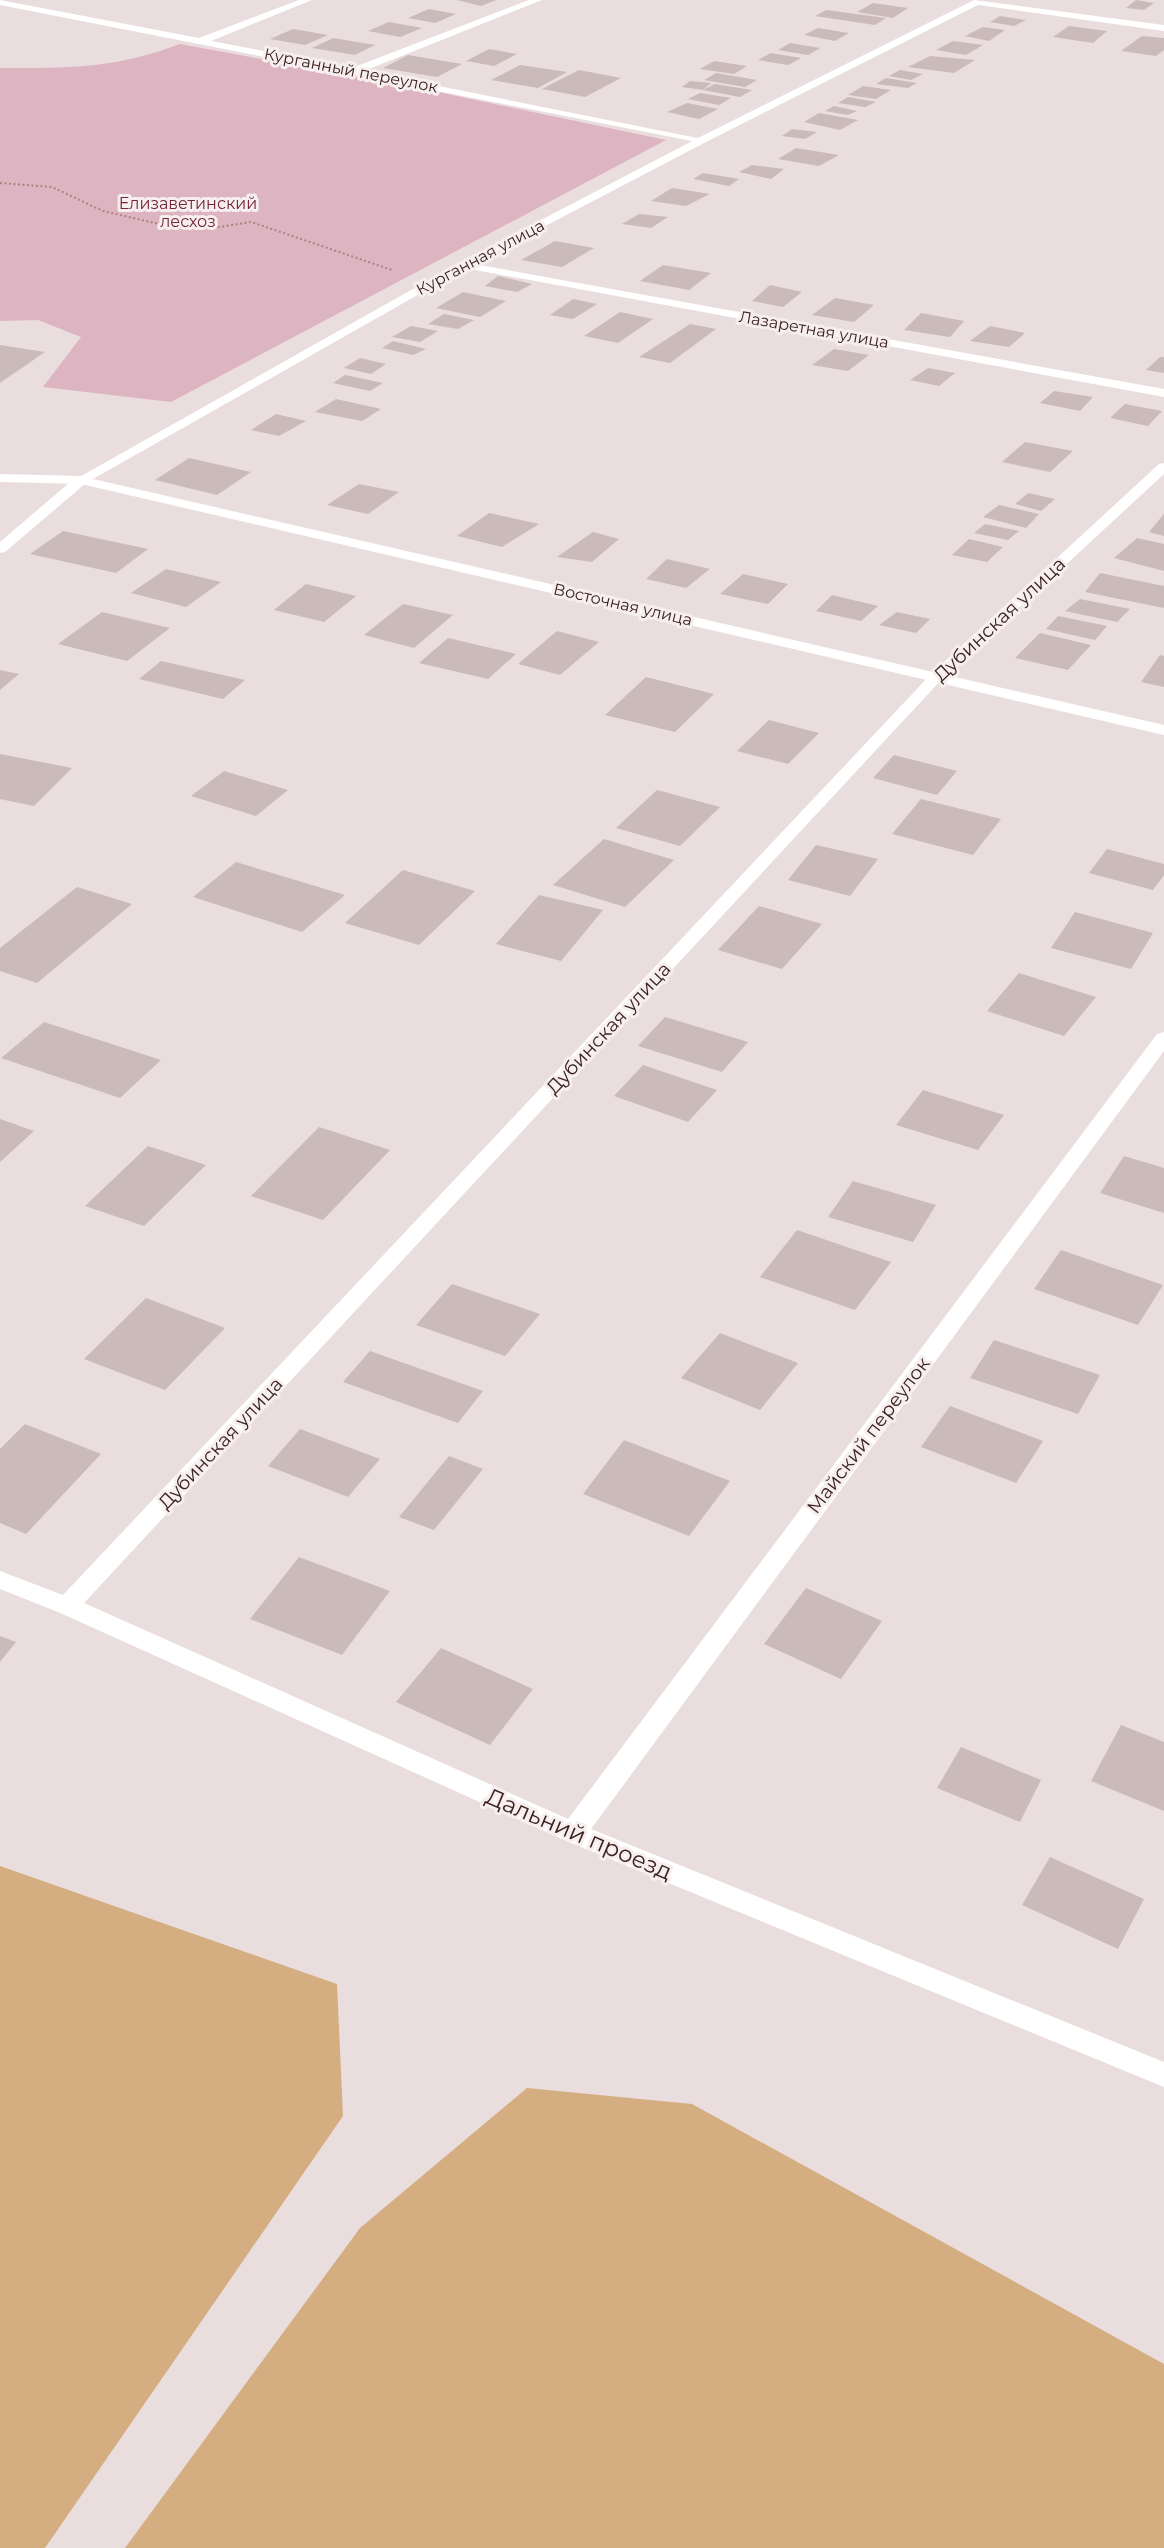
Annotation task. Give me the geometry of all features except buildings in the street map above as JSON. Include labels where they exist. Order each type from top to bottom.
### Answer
[{"type":"street","points":[[201,41],[307,0]]},
{"type":"street","points":[[356,70],[537,0]]},
{"type":"street","points":[[980,1],[1164,28]]},
{"type":"street","name":"Курганная улица","points":[[0,549],[81,480],[463,265],[702,140],[980,1]]},
{"type":"street","name":"Курганный переулок","points":[[0,2],[702,140]]},
{"type":"street","name":"Лазаретная улица","points":[[463,265],[1164,393]]},
{"type":"street","name":"Дубинская улица","points":[[67,1606],[937,676],[1164,467]]},
{"type":"street","name":"Восточная улица","points":[[0,478],[81,480],[1164,730]]},
{"type":"street","name":"Майский переулок","points":[[573,1833],[1164,1038]]},
{"type":"street","name":"Дальний проезд","points":[[0,1580],[67,1606],[573,1833],[1164,2075]]},
{"type":"path","points":[[0,183],[52,187],[103,211],[168,226],[219,227],[251,222],[379,267],[433,282]]},
{"type":"green space","name":"Елизаветинский лесхоз","points":[[180,44],[433,91],[666,140],[171,402],[43,387],[81,337],[38,320],[0,321],[0,68],[70,67],[112,63]]},
{"type":"shaded area","points":[[0,1866],[337,1984],[343,2116],[45,2548],[0,2548]]},
{"type":"shaded area","points":[[527,2088],[692,2104],[1164,2364],[1164,2548],[125,2548],[360,2228]]}]
